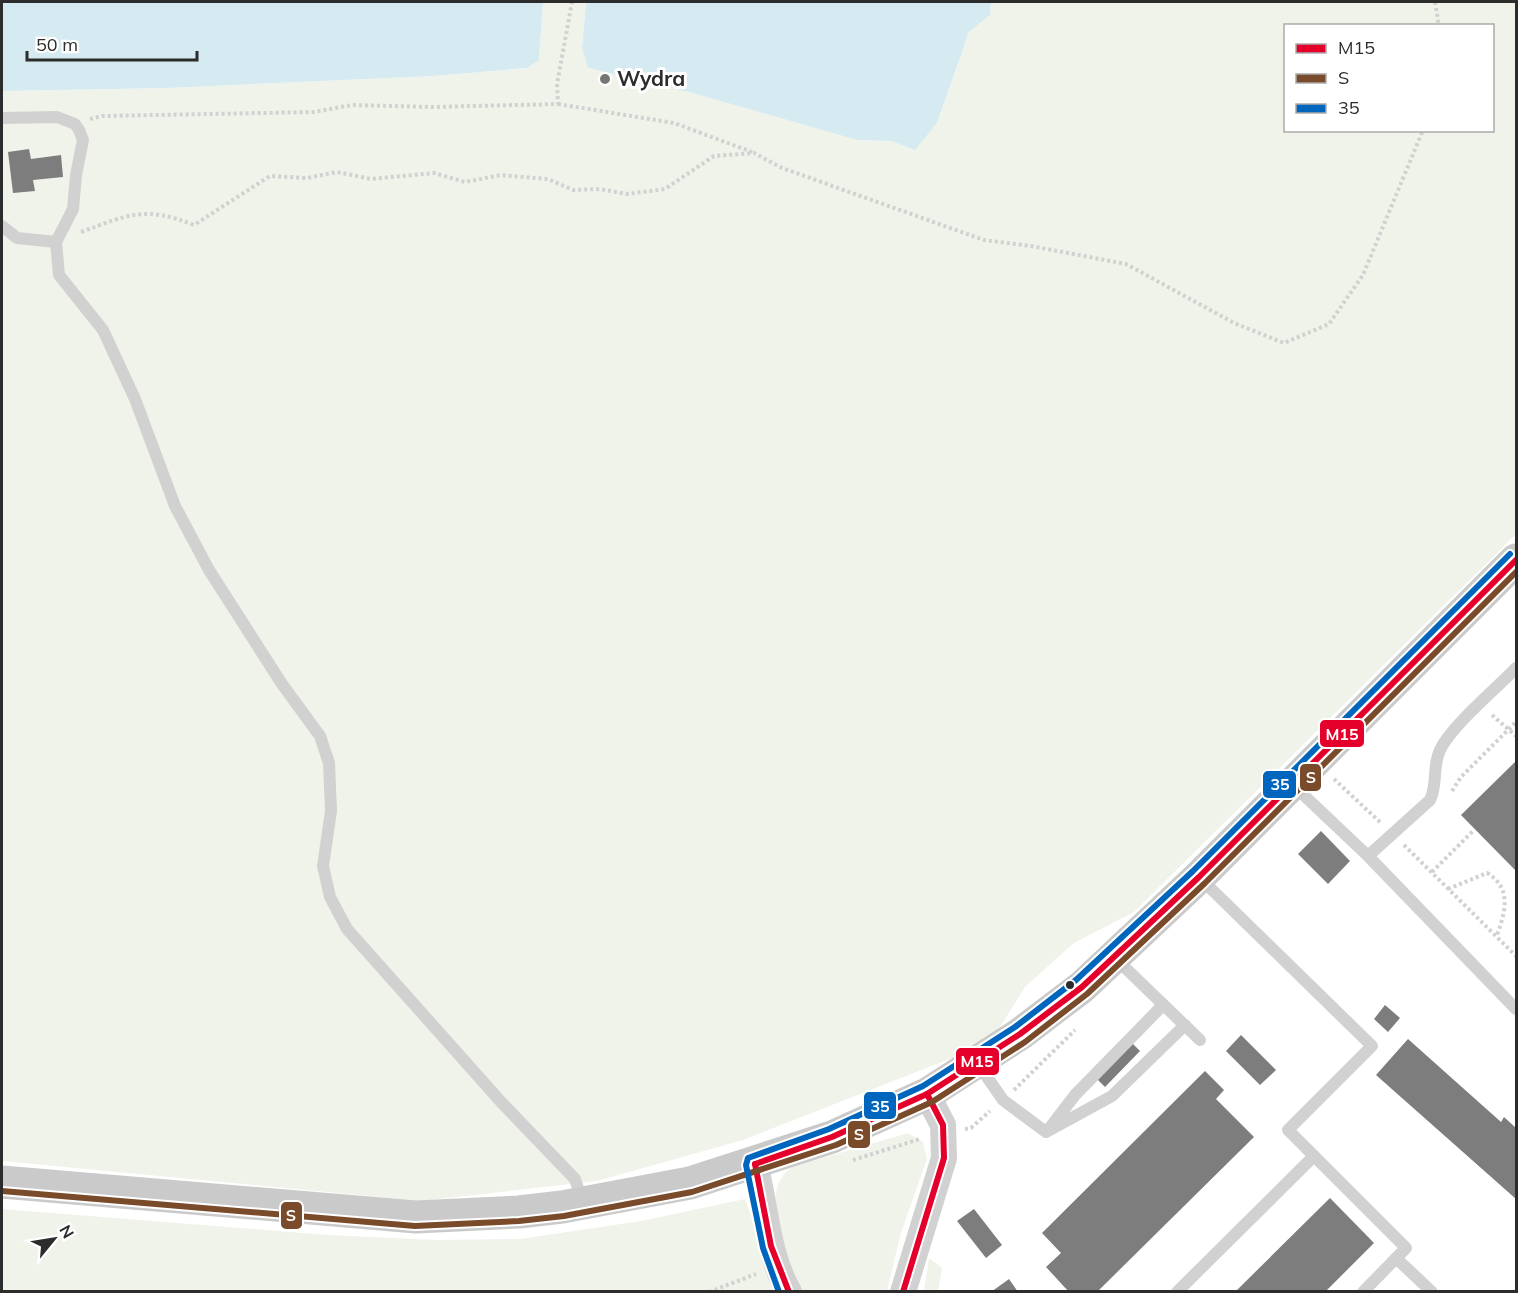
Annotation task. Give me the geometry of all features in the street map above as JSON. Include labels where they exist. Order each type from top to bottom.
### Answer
[{"type":"street","points":[[2,1182],[416,1217],[519,1212],[583,1204],[690,1183],[755,1164],[832,1137],[927,1094],[977,1063],[1082,987],[1199,877],[1516,560]]},
{"type":"street","points":[[903,1292],[944,1158],[943,1125],[927,1094]]},
{"type":"street","points":[[755,1164],[778,1265],[789,1292]]},
{"type":"lane","points":[[2,117],[57,117],[75,124],[83,140],[76,175],[73,209],[56,242],[59,275],[103,330],[135,399],[175,506],[209,570],[282,684],[320,736],[329,763],[331,811],[323,866],[330,897],[347,929],[502,1103],[575,1179],[583,1204]]},
{"type":"lane","points":[[2,226],[17,238],[56,242]]},
{"type":"lane","points":[[1368,856],[1430,800],[1436,788],[1436,762],[1444,740],[1516,668]]},
{"type":"lane","points":[[1292,785],[1368,856],[1516,1009]]},
{"type":"lane","points":[[1199,877],[1372,1046],[1288,1130],[1406,1248],[1363,1292]]},
{"type":"lane","points":[[1114,958],[1200,1040]]},
{"type":"lane","points":[[1046,1132],[1074,1095],[1163,1005]]},
{"type":"lane","points":[[1046,1132],[1112,1096],[1185,1025]]},
{"type":"lane","points":[[977,1063],[1003,1100],[1046,1132]]},
{"type":"lane","points":[[1178,1292],[1314,1156]]},
{"type":"lane","points":[[1396,1258],[1432,1292]]},
{"type":"path","points":[[558,104],[557,84],[572,2]]},
{"type":"path","points":[[1435,2],[1440,24]]},
{"type":"path","points":[[75,124],[102,116],[314,112],[352,105],[558,104],[674,123],[754,153],[782,168],[984,240],[1031,246],[1126,264],[1234,323],[1284,343],[1329,324],[1363,276],[1422,132]]},
{"type":"path","points":[[56,242],[129,214],[165,213],[194,225],[270,176],[307,178],[337,172],[371,179],[434,173],[465,182],[501,175],[548,179],[573,190],[600,189],[627,194],[665,189],[714,156],[754,153]]},
{"type":"path","points":[[1480,705],[1516,736]]},
{"type":"path","points":[[1449,794],[1461,777],[1516,722]]},
{"type":"path","points":[[1357,799],[1516,956]]},
{"type":"path","points":[[1432,872],[1473,831]]},
{"type":"path","points":[[1407,847],[1410,841]]},
{"type":"path","points":[[1448,889],[1487,873],[1494,877],[1506,901],[1504,918],[1496,937]]},
{"type":"path","points":[[709,1292],[778,1265]]},
{"type":"shaded area","points":[[2,2],[543,2],[539,60],[527,68],[433,76],[168,88],[2,91]]},
{"type":"shaded area","points":[[543,2],[586,2],[582,48],[588,68],[689,92],[857,140],[892,141],[915,149],[937,123],[969,32],[990,15],[991,2],[1516,2],[1516,534],[1134,912],[1074,943],[1025,987],[990,1043],[743,1140],[597,1181],[421,1201],[2,1161],[2,91],[168,88],[432,76],[527,68],[539,60]]},
{"type":"shaded area","points":[[586,2],[991,2],[990,15],[969,32],[937,123],[915,150],[892,141],[857,140],[689,92],[588,68],[582,48]]},
{"type":"shaded area","points":[[908,1133],[923,1142],[927,1159],[901,1233],[887,1291],[798,1291],[787,1258],[777,1213],[777,1190],[783,1175],[792,1167]]},
{"type":"shaded area","points":[[745,1199],[778,1291],[2,1291],[2,1209],[328,1235],[436,1240],[520,1239],[641,1221]]},
{"type":"shaded area","points":[[929,1258],[942,1268],[938,1291],[924,1291]]},
{"type":"building","points":[[29,149],[31,159],[61,155],[63,177],[33,180],[35,191],[13,193],[8,152]]},
{"type":"building","points":[[1516,761],[1516,871],[1461,815]]},
{"type":"building","points":[[1321,831],[1350,861],[1328,884],[1298,854]]},
{"type":"building","points":[[1385,1005],[1400,1018],[1388,1032],[1374,1019]]},
{"type":"building","points":[[1241,1035],[1276,1070],[1260,1085],[1226,1051]]},
{"type":"building","points":[[1408,1039],[1501,1122],[1504,1117],[1516,1128],[1516,1199],[1376,1075]]},
{"type":"building","points":[[1130,1041],[1140,1051],[1105,1087],[1095,1077]]},
{"type":"building","points":[[1205,1071],[1224,1090],[1216,1099],[1254,1137],[1097,1292],[1069,1292],[1046,1267],[1061,1253],[1042,1233]]},
{"type":"building","points":[[1330,1198],[1374,1243],[1325,1292],[1235,1292]]},
{"type":"building","points":[[974,1209],[1002,1245],[986,1258],[957,1221]]},
{"type":"building","points":[[1009,1279],[1018,1292],[991,1292]]},
{"type":"transit line","name":"35","points":[[779,1292],[763,1248],[746,1165],[748,1158],[829,1129],[923,1086],[1015,1027],[1076,980],[1193,871],[1510,554]]},
{"type":"transit line","name":"M15","points":[[755,1164],[832,1137],[927,1094],[1020,1034],[1082,987],[1199,877],[1516,560]]},
{"type":"transit line","name":"S","points":[[2,1191],[415,1226],[519,1221],[564,1216],[692,1192],[836,1145],[932,1102],[1025,1042],[1087,994],[1205,883],[1516,572]]},
{"type":"transit line","name":"M15","points":[[903,1292],[944,1158],[943,1125],[927,1094]]},
{"type":"transit line","name":"M15","points":[[755,1164],[771,1246],[789,1292]]},
{"type":"place","name":"Wydra","points":[[605,79]]}]
